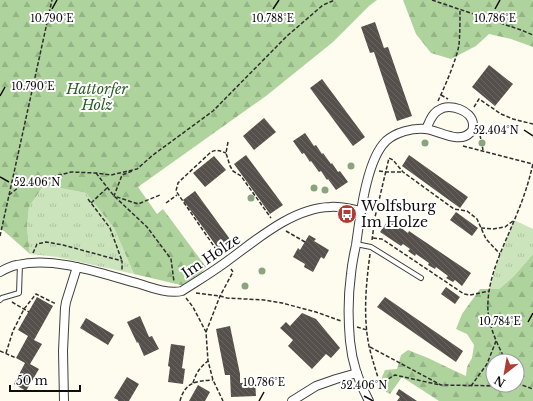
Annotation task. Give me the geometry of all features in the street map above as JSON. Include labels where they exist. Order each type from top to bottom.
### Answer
[{"type":"street","points":[[369,401],[362,389],[352,354],[349,324],[351,274],[361,211],[370,170],[378,152],[386,141],[407,130],[426,129],[455,137],[461,137],[467,136],[473,130],[473,124],[472,119],[468,114],[451,107],[438,110],[426,129]]},
{"type":"street","name":"Im Holze","points":[[0,272],[15,265],[29,262],[52,262],[77,267],[154,288],[179,292],[294,216],[316,209],[330,207],[361,211]]},
{"type":"street","points":[[64,401],[63,352],[65,308],[77,267]]},
{"type":"street","points":[[292,401],[316,386],[357,373]]},
{"type":"lane","points":[[356,244],[371,247],[421,278]]},
{"type":"lane","points":[[0,300],[18,293],[20,264]]},
{"type":"path","points":[[0,236],[52,0]]},
{"type":"path","points":[[114,196],[122,175],[137,169],[153,154],[213,111],[288,36],[322,5],[335,0]]},
{"type":"path","points":[[432,0],[533,35]]},
{"type":"path","points":[[438,102],[454,61],[458,46],[460,32],[460,10]]},
{"type":"path","points":[[472,110],[479,99],[501,114],[533,124]]},
{"type":"path","points":[[228,142],[226,153],[228,162],[233,171],[241,176],[277,226],[304,242]]},
{"type":"path","points":[[460,146],[533,163],[527,186],[500,254],[489,291],[488,312],[491,328],[502,353]]},
{"type":"path","points":[[206,332],[220,296],[233,272],[177,195],[176,187],[182,179],[211,152],[218,150],[226,153]]},
{"type":"path","points":[[380,384],[369,346],[367,330],[367,291],[368,270],[375,218],[389,158],[393,160],[403,172],[454,209],[467,211],[478,219],[486,239],[500,254]]},
{"type":"path","points":[[9,195],[24,183],[34,182],[70,172],[111,175],[137,169]]},
{"type":"path","points":[[370,170],[403,172]]},
{"type":"path","points":[[96,173],[114,196],[147,227],[171,259],[179,292],[193,307],[206,332],[208,361],[213,380],[223,401]]},
{"type":"path","points":[[90,203],[108,188]]},
{"type":"path","points":[[166,203],[177,195]]},
{"type":"path","points":[[114,196],[138,204],[160,196]]},
{"type":"path","points":[[88,199],[110,228],[122,262],[123,280]]},
{"type":"path","points":[[481,228],[492,229],[505,226],[514,220]]},
{"type":"path","points":[[372,238],[382,239],[464,294],[470,295],[489,291]]},
{"type":"path","points":[[29,262],[37,244],[46,242],[63,245],[122,262]]},
{"type":"path","points":[[179,292],[228,298],[248,298],[282,303],[316,312],[367,330]]},
{"type":"path","points":[[6,354],[13,331],[24,309],[36,294],[65,308]]},
{"type":"path","points":[[12,302],[28,312]]},
{"type":"path","points":[[470,386],[487,364],[496,341]]},
{"type":"path","points":[[369,346],[442,386]]},
{"type":"path","points":[[0,350],[16,358]]},
{"type":"path","points":[[194,383],[195,376],[201,366],[208,361]]},
{"type":"path","points":[[362,389],[380,384],[395,374],[442,386],[485,386]]},
{"type":"path","points":[[180,401],[184,390],[194,383],[198,381],[213,380]]},
{"type":"green space","name":"Hattorfer Holz","points":[[0,0],[377,0],[333,42],[266,96],[138,187],[157,214],[163,209],[206,267],[197,278],[185,286],[134,274],[114,228],[86,193],[44,185],[29,207],[27,227],[30,254],[0,229]]},
{"type":"green space","points":[[403,0],[533,0],[533,47],[511,39],[489,34],[476,46],[451,59],[431,53],[416,34]]},
{"type":"green space","points":[[44,185],[86,193],[114,228],[134,274],[57,257],[30,254],[27,227],[29,207]]},
{"type":"green space","points":[[514,220],[533,229],[533,254],[514,276],[499,289],[489,291],[495,269]]},
{"type":"green space","points":[[533,254],[533,401],[439,401],[402,377],[390,394],[378,387],[385,370],[397,369],[401,355],[408,350],[466,376],[467,367],[472,358],[474,345],[467,334],[456,329],[462,314],[480,289],[499,289],[514,276]]},
{"type":"building","points":[[375,22],[384,48],[388,47],[412,116],[397,121],[374,52],[370,53],[361,27]]},
{"type":"building","points":[[489,65],[513,84],[495,106],[472,87]]},
{"type":"building","points":[[322,79],[365,137],[353,146],[310,88]]},
{"type":"building","points":[[264,118],[276,132],[254,150],[243,136]]},
{"type":"building","points":[[305,133],[314,146],[316,145],[322,154],[323,153],[331,164],[332,163],[338,172],[340,171],[348,182],[336,190],[321,171],[319,172],[311,161],[310,162],[304,153],[302,154],[293,141]]},
{"type":"building","points":[[246,155],[283,205],[270,214],[234,164]]},
{"type":"building","points":[[409,155],[468,197],[460,208],[402,166]]},
{"type":"building","points":[[214,156],[226,170],[205,187],[193,173]]},
{"type":"building","points":[[195,191],[232,242],[220,251],[183,200]]},
{"type":"building","points":[[456,212],[478,228],[472,236],[450,220]]},
{"type":"building","points":[[389,219],[408,233],[409,231],[471,273],[462,286],[455,280],[453,282],[446,278],[448,276],[436,267],[435,269],[428,265],[429,263],[416,254],[415,256],[408,251],[410,249],[403,244],[401,246],[380,232]]},
{"type":"building","points":[[309,235],[316,239],[314,241],[329,250],[324,259],[321,257],[313,272],[304,267],[305,264],[293,257],[298,248],[300,250]]},
{"type":"building","points":[[446,287],[460,297],[455,304],[441,294]]},
{"type":"building","points":[[37,297],[53,306],[34,340],[42,344],[30,364],[39,369],[26,391],[14,384],[25,363],[16,358],[28,336],[18,330]]},
{"type":"building","points":[[385,297],[463,351],[456,362],[377,307]]},
{"type":"building","points":[[302,313],[316,319],[340,348],[331,358],[326,354],[312,369],[288,346],[293,340],[280,328],[286,322],[290,326]]},
{"type":"building","points":[[140,316],[149,337],[152,336],[159,349],[144,356],[127,322]]},
{"type":"building","points":[[86,318],[114,335],[108,345],[80,328]]},
{"type":"building","points":[[230,326],[240,374],[240,383],[255,382],[256,396],[231,397],[230,375],[225,375],[216,329]]},
{"type":"building","points":[[171,344],[185,346],[182,368],[185,369],[183,384],[168,382],[170,367],[168,366]]},
{"type":"building","points":[[127,377],[139,384],[129,401],[118,401],[114,398]]},
{"type":"building","points":[[198,385],[210,392],[205,401],[189,401]]},
{"type":"building","points":[[399,389],[417,401],[397,401],[400,397],[396,394]]},
{"type":"place","name":"Wolfsburg Im Holze","points":[[347,214]]}]
